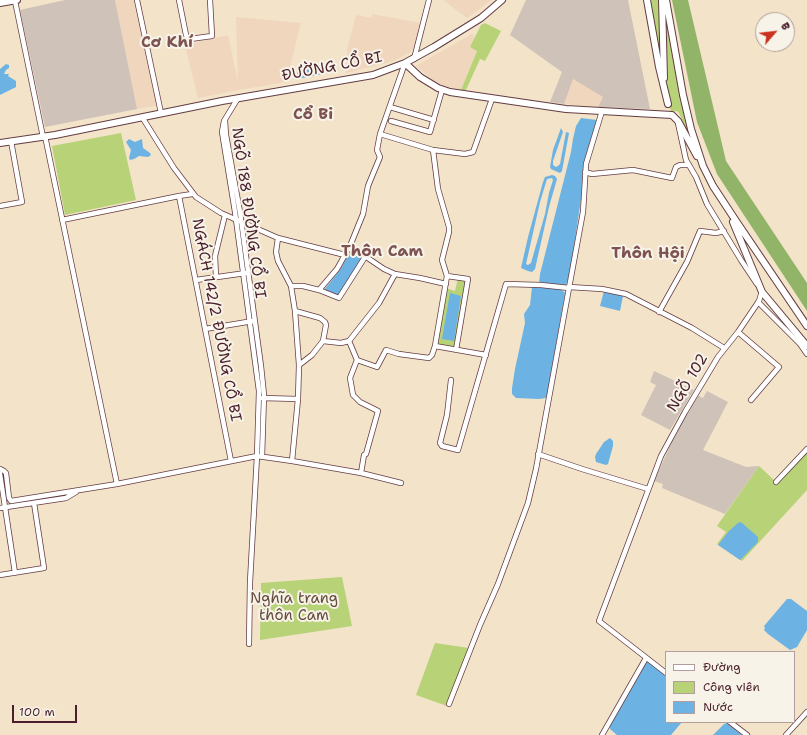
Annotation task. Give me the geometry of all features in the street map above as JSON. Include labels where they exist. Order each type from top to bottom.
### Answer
[{"type":"main road","points":[[0,3],[16,0]]},
{"type":"main road","points":[[405,63],[472,24],[502,0]]},
{"type":"main road","points":[[647,0],[664,91],[668,104]]},
{"type":"main road","points":[[662,0],[664,91]]},
{"type":"main road","points":[[666,0],[683,95],[691,129],[703,166]]},
{"type":"main road","name":"ĐƯỜNG CỔ BI","points":[[0,142],[44,137],[238,98],[368,76],[405,63],[420,77],[442,90],[450,92],[566,109],[674,116]]},
{"type":"main road","points":[[674,116],[713,186],[807,326]]},
{"type":"main road","points":[[726,206],[762,292],[807,346]]},
{"type":"street","points":[[16,0],[117,484]]},
{"type":"street","points":[[137,0],[161,113]]},
{"type":"street","points":[[179,0],[186,35],[190,39],[212,36],[210,0]]},
{"type":"street","points":[[414,58],[429,0]]},
{"type":"street","points":[[319,290],[337,269],[350,246],[351,240],[361,220],[368,186],[380,157],[376,150],[380,134],[405,63]]},
{"type":"street","points":[[391,121],[430,132],[442,90]]},
{"type":"street","name":"NGÕ 188 ĐƯỜNG CỔ BI","points":[[238,98],[222,125],[222,134],[239,221],[261,398],[260,456],[250,581],[248,644]]},
{"type":"street","points":[[380,134],[433,150],[465,154],[473,152],[492,99]]},
{"type":"street","points":[[668,104],[674,116],[686,160],[696,177],[707,204],[762,292]]},
{"type":"street","points":[[390,107],[434,120]]},
{"type":"street","points":[[449,704],[512,549],[528,503],[583,212],[585,172],[602,111]]},
{"type":"street","points":[[142,117],[192,194],[205,204],[225,215],[278,238],[345,255]]},
{"type":"street","points":[[0,206],[22,202],[11,141]]},
{"type":"street","points":[[356,360],[377,367],[386,350],[398,354],[430,358],[435,346],[447,276],[442,260],[449,227],[440,200],[433,150]]},
{"type":"street","points":[[585,172],[592,174],[633,170],[672,178],[676,166],[689,165]]},
{"type":"street","points":[[62,220],[192,194]]},
{"type":"street","name":"NGÁCH 142/2 ĐƯỜNG CỔ BI","points":[[179,196],[231,461]]},
{"type":"street","points":[[216,277],[215,256],[225,215]]},
{"type":"street","points":[[659,312],[683,269],[700,231],[716,233],[724,231]]},
{"type":"street","points":[[278,238],[276,252],[278,261],[291,286],[295,311],[299,365],[298,399],[292,460]]},
{"type":"street","points":[[350,246],[384,269],[395,274],[446,284]]},
{"type":"street","points":[[291,286],[303,286],[319,290],[339,298],[365,257]]},
{"type":"street","points":[[196,280],[246,273]]},
{"type":"street","points":[[324,341],[341,343],[349,341],[379,303],[395,274]]},
{"type":"street","points":[[447,276],[468,279],[456,350]]},
{"type":"street","points":[[450,380],[447,415],[440,442],[442,446],[458,450],[506,284],[602,289],[626,294],[692,328],[724,348]]},
{"type":"street","name":"NGÕ 102","points":[[646,658],[598,621],[661,456],[724,348],[738,332],[758,302],[762,292]]},
{"type":"street","points":[[758,302],[800,344],[807,354]]},
{"type":"street","points":[[295,311],[320,318],[326,325],[324,341],[299,365]]},
{"type":"street","points":[[205,329],[252,321]]},
{"type":"street","points":[[738,332],[779,367],[751,400]]},
{"type":"street","points":[[349,341],[356,360],[350,378],[353,395],[360,402],[378,411],[366,454],[364,456],[361,473]]},
{"type":"street","points":[[435,346],[486,355]]},
{"type":"street","points":[[261,398],[298,399]]},
{"type":"street","points":[[776,482],[807,450]]},
{"type":"street","points":[[538,454],[647,492]]},
{"type":"street","points":[[0,469],[6,474],[9,498],[11,501],[117,484],[260,456],[292,460],[361,473],[401,483]]},
{"type":"street","points":[[0,474],[3,508],[15,573]]},
{"type":"street","points":[[3,508],[66,498],[82,490]]},
{"type":"street","points":[[0,575],[44,568],[34,503]]},
{"type":"street","points":[[602,735],[646,658],[665,672]]},
{"type":"street","points":[[786,735],[807,712]]},
{"type":"street","points":[[731,723],[747,735]]},
{"type":"shaded area","points":[[65,0],[115,0],[137,109],[45,127],[20,10]]},
{"type":"shaded area","points":[[115,0],[136,0],[159,105],[137,109]]},
{"type":"shaded area","points":[[443,0],[492,0],[467,18]]},
{"type":"shaded area","points":[[526,0],[628,0],[650,109],[598,107],[603,97],[573,79],[564,104],[550,102],[562,72],[510,35]]},
{"type":"shaded area","points":[[372,14],[421,23],[415,46],[409,53],[393,61],[346,73],[347,50],[356,15],[372,18]]},
{"type":"shaded area","points":[[236,17],[301,23],[286,82],[198,98],[185,45],[228,35],[238,82]]},
{"type":"shaded area","points":[[472,34],[475,36],[470,47],[477,50],[461,90],[438,84],[416,66]]},
{"type":"shaded area","points":[[573,79],[603,97],[598,107],[564,104]]},
{"type":"shaded area","points":[[654,371],[694,390],[670,430],[641,415],[656,385],[650,382]]},
{"type":"shaded area","points":[[707,391],[728,402],[703,450],[746,467],[759,466],[725,514],[662,488],[663,484],[654,481],[672,442],[697,395],[703,398]]},
{"type":"green space","points":[[649,0],[660,0],[661,69]]},
{"type":"green space","points":[[672,0],[688,0],[726,161],[807,283],[807,311],[717,174],[697,122]]},
{"type":"green space","points":[[667,21],[696,150],[679,113],[677,111],[671,112],[667,95]]},
{"type":"green space","points":[[485,23],[501,31],[485,61],[480,59],[466,90],[461,90],[477,51],[470,47],[481,25]]},
{"type":"green space","points":[[121,133],[136,200],[65,215],[52,146]]},
{"type":"green space","points":[[458,278],[468,279],[456,350],[435,346],[445,288],[455,291]]},
{"type":"green space","points":[[807,451],[807,490],[742,561],[717,544],[726,532],[717,526],[759,466],[775,481]]},
{"type":"green space","name":"Nghĩa trang thôn Cam","points":[[342,577],[352,626],[260,640],[261,583]]},
{"type":"green space","points":[[435,643],[469,648],[447,706],[416,695]]},
{"type":"water","points":[[6,64],[9,65],[9,68],[4,74],[9,74],[8,76],[16,81],[16,87],[0,95],[0,69]]},
{"type":"water","points":[[322,65],[326,66],[327,69],[323,74],[300,78],[297,74],[297,70],[299,69]]},
{"type":"water","points":[[581,118],[597,120],[583,165],[581,199],[570,273],[566,285],[539,283],[576,126]]},
{"type":"water","points":[[561,128],[563,132],[553,161],[553,165],[556,167],[560,164],[566,132],[569,133],[562,171],[560,173],[551,169],[550,167],[553,150]]},
{"type":"water","points":[[129,139],[135,142],[142,139],[143,148],[151,155],[148,157],[139,156],[130,160],[131,150],[126,142]]},
{"type":"water","points":[[552,175],[557,179],[535,269],[532,272],[521,268],[545,177]],"holes":[[[552,178],[553,180],[531,263],[528,265],[526,264],[540,202],[547,179]]]},
{"type":"water","points":[[354,252],[362,259],[339,295],[337,296],[324,290],[340,270],[349,254]]},
{"type":"water","points":[[537,286],[561,289],[565,293],[548,391],[546,398],[516,398],[512,394],[512,388],[525,323],[524,314],[530,305],[532,287]]},
{"type":"water","points":[[604,291],[623,296],[620,311],[600,306]]},
{"type":"water","points":[[450,293],[461,296],[454,341],[442,339]]},
{"type":"water","points":[[610,438],[613,441],[613,446],[608,464],[606,465],[596,462],[596,454],[604,442]]},
{"type":"water","points":[[739,522],[758,537],[758,542],[740,560],[718,545],[729,531]]},
{"type":"water","points":[[787,599],[791,599],[807,611],[807,630],[797,647],[790,650],[764,630],[764,626]]},
{"type":"water","points":[[647,660],[665,675],[665,723],[681,723],[671,735],[617,735],[610,729],[610,725]]},
{"type":"water","points":[[727,723],[742,735],[713,735]]},
{"type":"district","name":"Cơ Khí","points":[[167,43]]},
{"type":"district","name":"Cổ Bi","points":[[313,115]]},
{"type":"district","name":"Thôn Cam","points":[[382,252]]},
{"type":"district","name":"Thôn Hội","points":[[648,254]]}]
